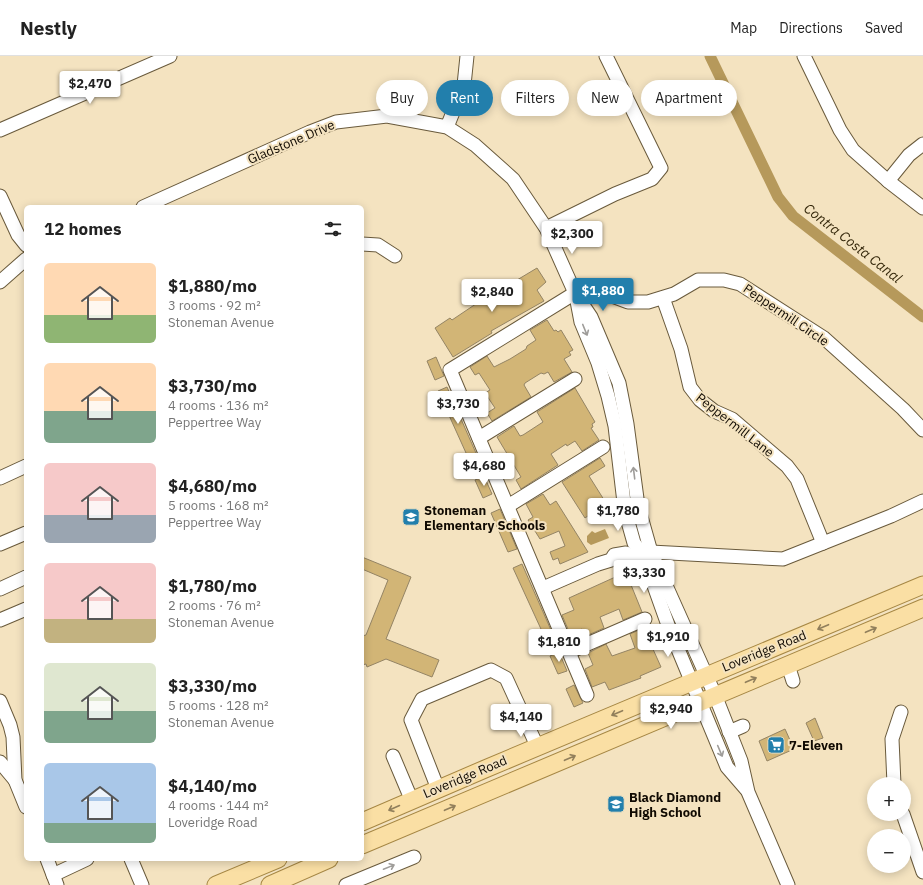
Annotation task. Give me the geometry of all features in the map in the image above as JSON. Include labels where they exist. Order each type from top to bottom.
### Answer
[{"type":"main road","name":"Loveridge Road","points":[[364,821],[538,746],[923,585]]},
{"type":"main road","name":"Loveridge Road","points":[[364,844],[923,608]]},
{"type":"main road","points":[[221,884],[273,861]]},
{"type":"main road","points":[[270,885],[296,880],[326,861]]},
{"type":"street","points":[[0,130],[170,56]]},
{"type":"street","points":[[447,127],[464,85],[467,56]]},
{"type":"street","points":[[546,228],[615,194],[652,179],[661,168],[606,56]]},
{"type":"street","points":[[804,56],[840,130],[853,150],[888,181],[923,208]]},
{"type":"street","name":"Gladstone Drive","points":[[147,205],[310,132],[336,122],[387,116],[447,127],[475,146],[513,179],[546,228],[575,293],[581,322],[598,363],[608,396],[615,426],[625,511],[634,543],[641,555],[668,625],[699,678],[707,699]]},
{"type":"street","points":[[888,181],[909,155],[923,144]]},
{"type":"street","points":[[0,196],[18,235],[24,242]]},
{"type":"street","points":[[364,244],[378,245],[395,256]]},
{"type":"street","points":[[0,282],[24,261]]},
{"type":"street","name":"Peppermill Circle","points":[[575,293],[604,293],[628,302],[648,302],[663,298],[698,280],[724,280],[740,284],[824,338],[923,430]]},
{"type":"street","points":[[575,293],[450,370],[587,695]]},
{"type":"street","name":"Peppermill Lane","points":[[663,298],[681,349],[690,387],[700,400],[714,411],[732,419],[787,466],[797,479],[823,543]]},
{"type":"street","points":[[479,438],[575,379]]},
{"type":"street","points":[[508,506],[603,447]]},
{"type":"street","points":[[0,478],[24,467]]},
{"type":"street","points":[[543,588],[598,564],[611,560],[614,555],[626,553],[641,555],[783,559],[891,516],[923,501]]},
{"type":"street","points":[[0,544],[24,534]]},
{"type":"street","points":[[0,589],[24,578]]},
{"type":"street","points":[[0,620],[24,610]]},
{"type":"street","points":[[569,652],[645,619]]},
{"type":"street","points":[[788,665],[793,681]]},
{"type":"street","points":[[438,789],[411,720],[422,699],[491,670],[506,678],[538,746]]},
{"type":"street","points":[[707,699],[729,732],[741,761],[748,792],[788,885]]},
{"type":"street","points":[[707,699],[727,767],[748,792]]},
{"type":"street","points":[[0,701],[10,725],[20,762],[15,780]]},
{"type":"street","points":[[894,777],[892,739],[901,712]]},
{"type":"street","points":[[729,732],[743,726]]},
{"type":"street","points":[[393,756],[412,800]]},
{"type":"street","points":[[0,762],[23,792]]},
{"type":"street","points":[[905,821],[923,872]]},
{"type":"street","points":[[346,885],[366,881],[414,857]]},
{"type":"street","points":[[48,861],[55,880],[84,861]]},
{"type":"street","points":[[132,861],[142,885]]},
{"type":"shaded area","points":[[605,529],[609,538],[591,545],[587,542],[587,536],[592,531],[595,533]]},
{"type":"building","points":[[537,268],[546,282],[537,290],[544,301],[491,331],[492,333],[453,357],[435,328],[450,318],[452,320],[510,281],[512,283]]},
{"type":"building","points":[[547,320],[554,331],[556,330],[558,332],[561,330],[573,350],[569,352],[571,355],[564,359],[572,372],[554,382],[548,372],[544,374],[541,373],[524,385],[531,397],[492,421],[487,413],[495,408],[485,393],[490,390],[479,373],[475,375],[470,367],[487,356],[494,367],[510,359],[526,349],[527,346],[536,340],[530,330]]},
{"type":"building","points":[[436,357],[444,376],[435,380],[427,361]]},
{"type":"building","points":[[447,387],[479,460],[471,464],[438,391]]},
{"type":"building","points":[[575,388],[595,422],[592,424],[593,427],[591,428],[599,440],[582,451],[575,441],[567,446],[566,444],[551,454],[558,465],[521,489],[516,480],[521,477],[497,437],[514,426],[520,436],[523,435],[543,422],[537,412]]},
{"type":"building","points":[[600,458],[605,466],[589,476],[606,503],[585,518],[562,482]]},
{"type":"building","points":[[484,476],[492,494],[483,498],[475,480]]},
{"type":"building","points":[[543,494],[550,505],[556,501],[588,552],[560,564],[558,558],[553,560],[550,552],[565,546],[559,531],[540,539],[528,520],[533,517],[526,504]]},
{"type":"building","points":[[500,509],[517,549],[508,552],[491,513]]},
{"type":"building","points":[[364,558],[411,577],[386,639],[439,660],[432,677],[386,659],[367,667],[366,664],[364,664],[364,636],[366,635],[388,580],[364,570]]},
{"type":"building","points":[[522,564],[554,637],[546,640],[513,568]]},
{"type":"building","points":[[622,574],[623,577],[627,575],[642,612],[623,620],[619,609],[600,617],[604,628],[586,636],[582,629],[570,634],[562,615],[574,610],[569,598]]},
{"type":"building","points":[[648,626],[652,636],[648,638],[661,667],[640,676],[641,678],[609,690],[605,682],[592,687],[585,669],[593,665],[588,653],[606,644],[612,656],[635,648],[630,634]]},
{"type":"building","points":[[559,652],[567,671],[558,674],[550,656]]},
{"type":"building","points":[[574,685],[583,703],[574,707],[566,689]]},
{"type":"building","points":[[815,718],[823,738],[814,741],[806,723]]},
{"type":"building","name":"7-Eleven","points":[[785,729],[794,749],[767,761],[759,741]]},
{"type":"waterway","name":"Contra Costa Canal","points":[[710,56],[778,197],[793,216],[923,317]]},
{"type":"place","name":"Stoneman Elementary Schools","points":[[411,517]]},
{"type":"place","name":"7-Eleven","points":[[776,745]]},
{"type":"place","name":"Black Diamond High School","points":[[616,804]]}]
